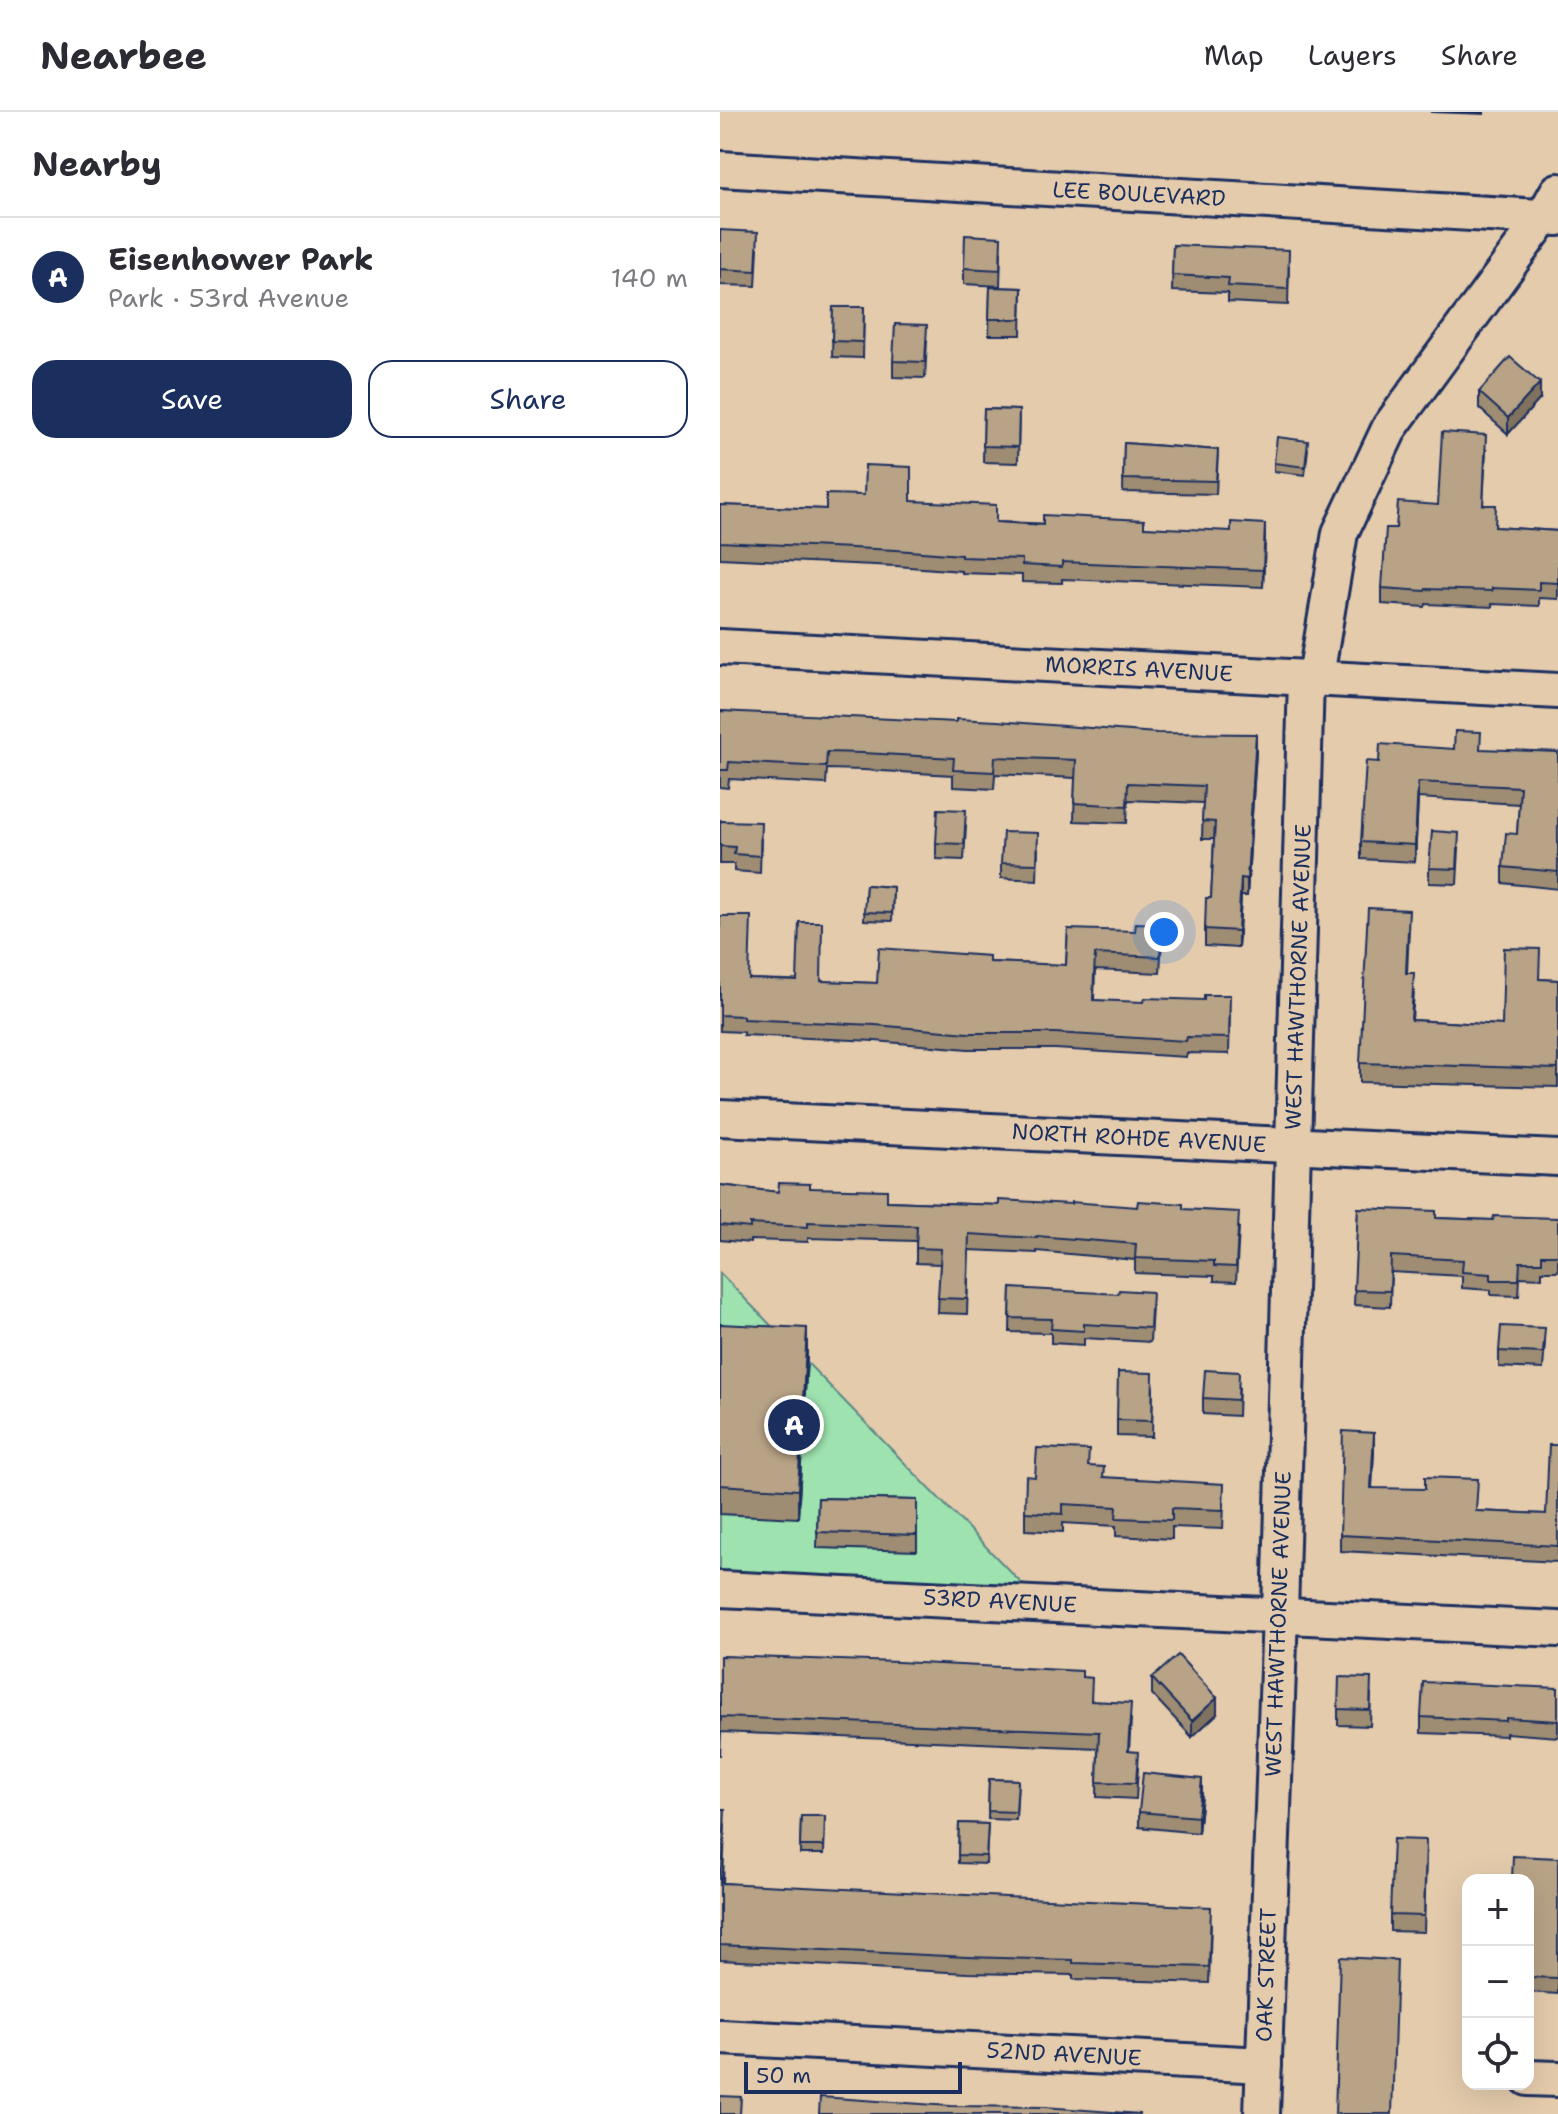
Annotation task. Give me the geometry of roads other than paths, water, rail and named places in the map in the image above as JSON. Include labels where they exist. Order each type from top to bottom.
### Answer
[{"type":"street","name":"LEE BOULEVARD","points":[[720,169],[1553,209]]},
{"type":"street","name":"WEST HAWTHORNE AVENUE","points":[[1270,1837],[1280,1614],[1306,678],[1316,676],[1340,533],[1390,427],[1553,209]]},
{"type":"street","name":"MORRIS AVENUE","points":[[720,647],[1558,691]]},
{"type":"street","name":"NORTH ROHDE AVENUE","points":[[720,1118],[1558,1158]]},
{"type":"street","name":"53RD AVENUE","points":[[720,1589],[1558,1629]]},
{"type":"street","name":"OAK STREET","points":[[1262,2114],[1270,1837]]},
{"type":"street","name":"52ND AVENUE","points":[[720,2037],[1264,2065]]},
{"type":"street","points":[[1534,2078],[1558,2079]]},
{"type":"place","name":"Eisenhower Park","points":[[794,1425]]}]
